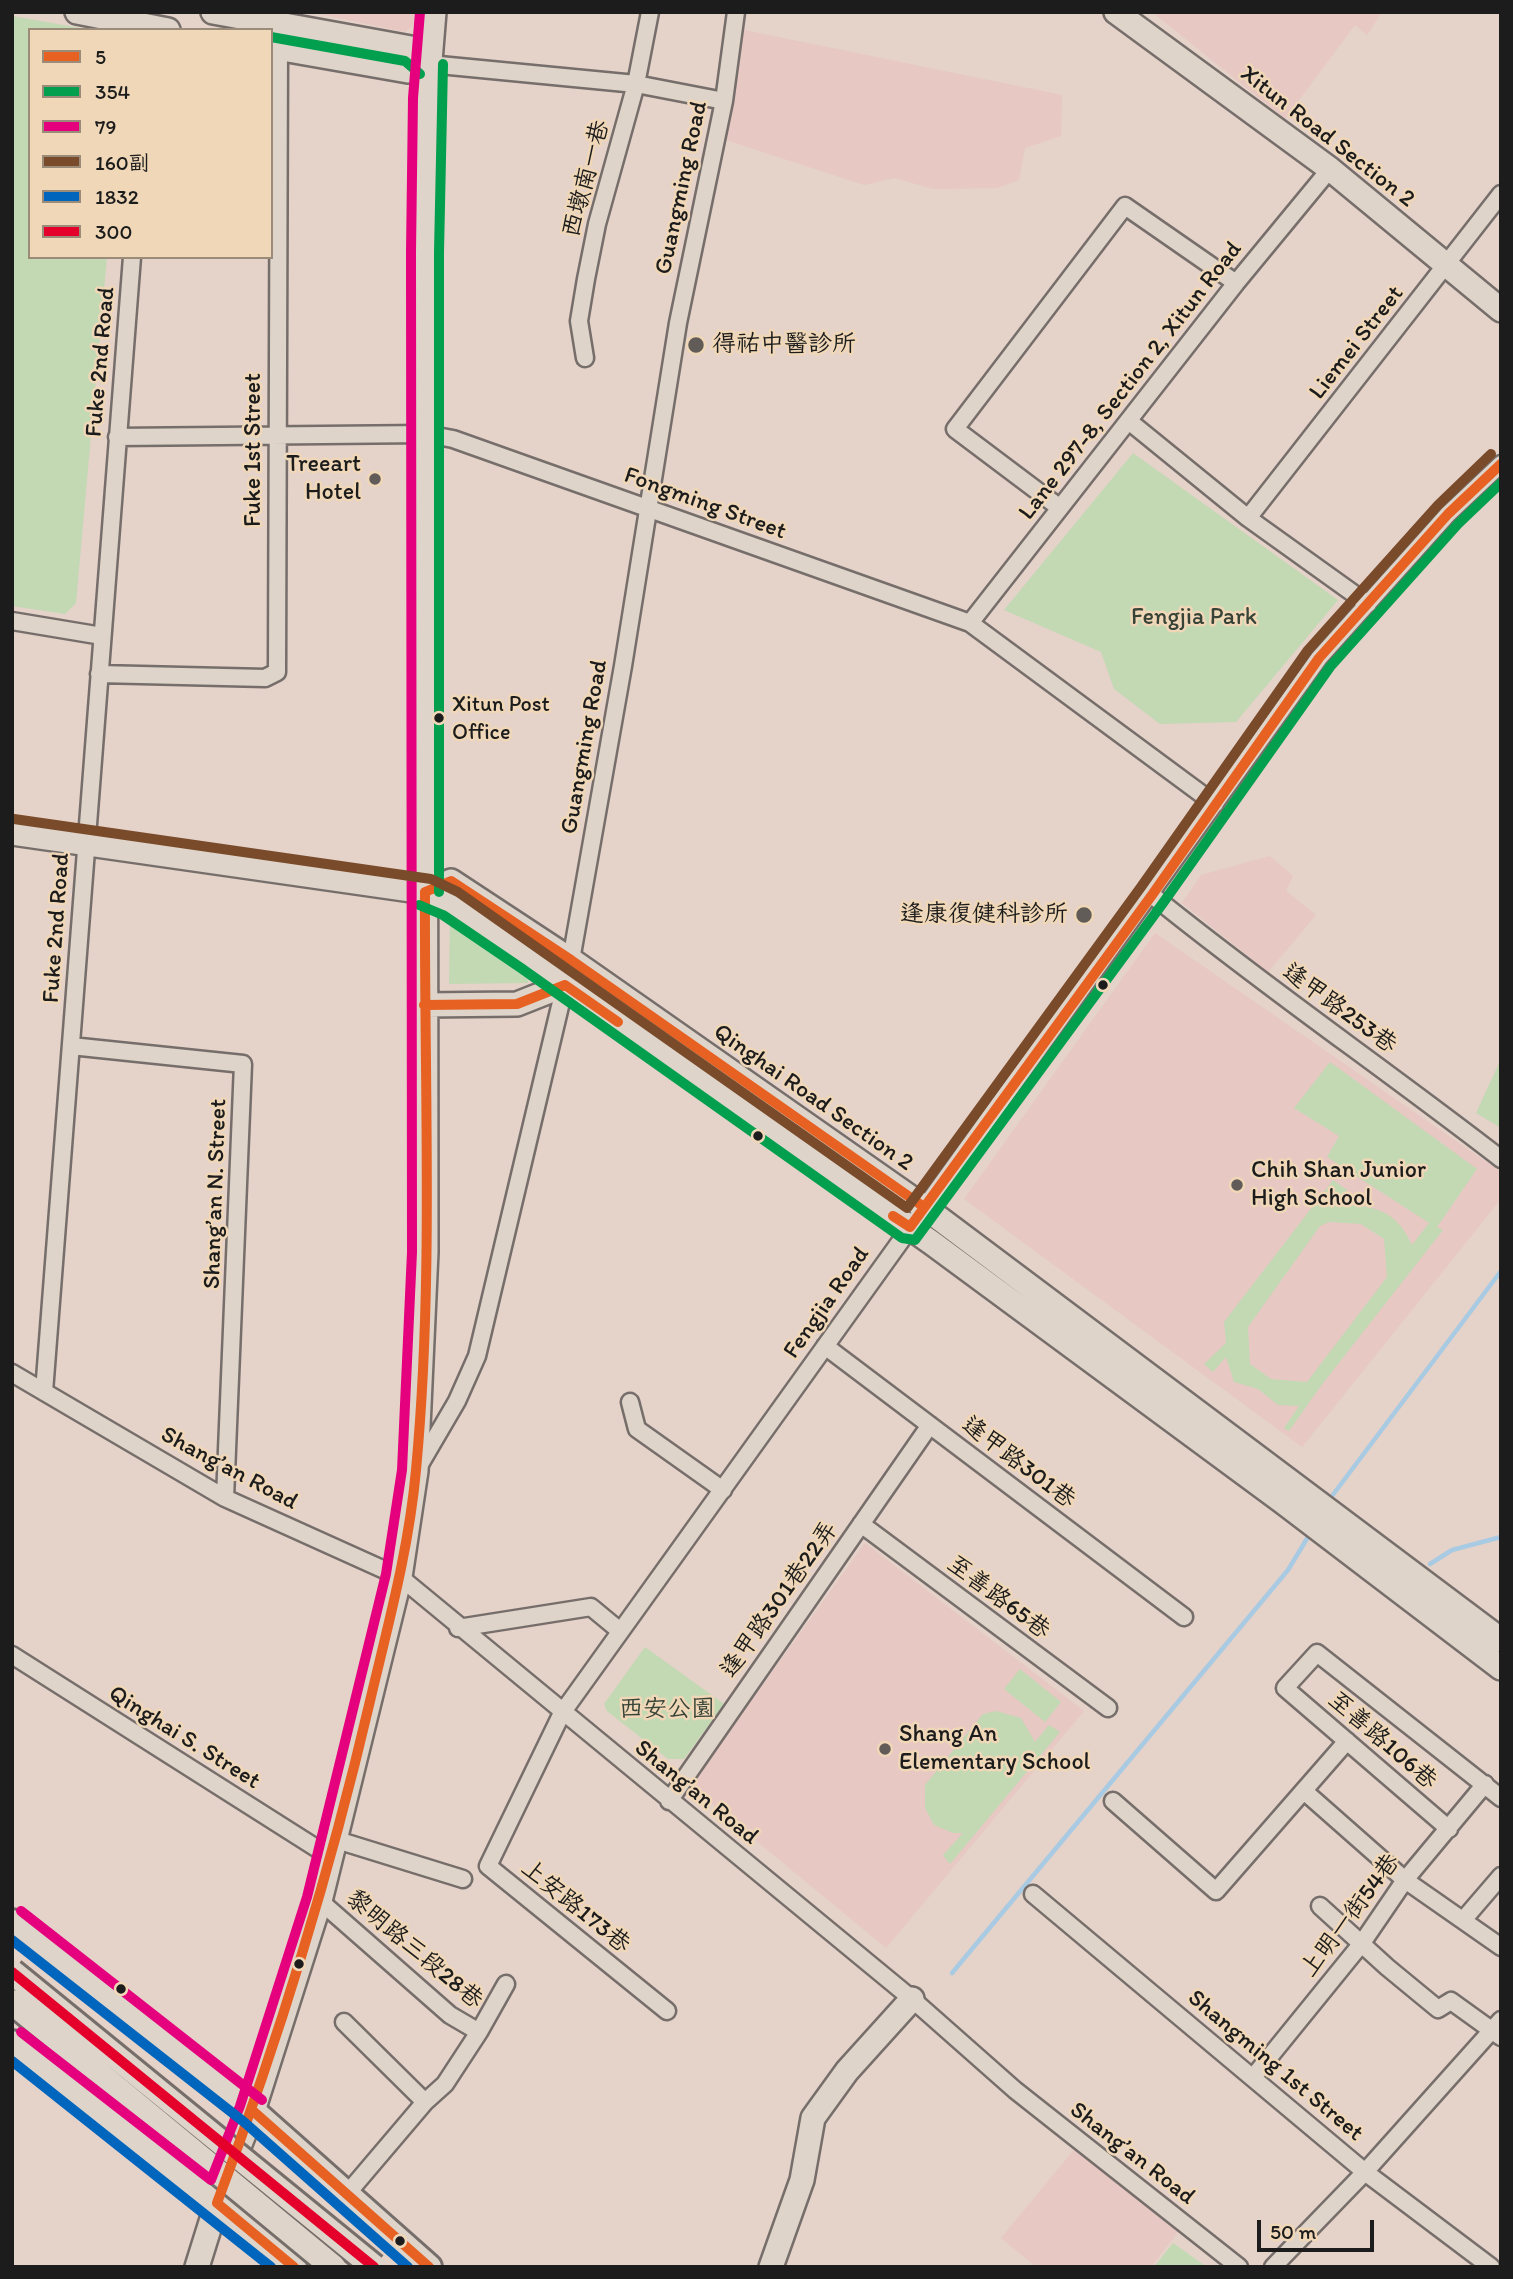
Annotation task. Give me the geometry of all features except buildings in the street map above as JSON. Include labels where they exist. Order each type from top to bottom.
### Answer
[{"type":"main road","points":[[77,12],[152,28]]},
{"type":"main road","points":[[213,12],[278,18],[411,48],[429,64]]},
{"type":"main road","points":[[197,2267],[216,2203],[253,2111],[320,1901],[400,1577],[416,1471],[426,1252],[425,192],[429,64],[434,12]]},
{"type":"main road","name":"Xitun Road Section 2","points":[[1116,12],[1330,169],[1501,310]]},
{"type":"main road","points":[[275,48],[408,71],[429,64]]},
{"type":"main road","name":"Qinghai Road Section 2","points":[[12,833],[425,892],[461,910],[1290,1494]]},
{"type":"main road","name":"Qinghai Road Section 2","points":[[425,892],[450,881],[570,960],[923,1206],[1290,1494]]},
{"type":"main road","points":[[424,1005],[516,1003],[565,985]]},
{"type":"main road","points":[[1290,1494],[1501,1668]]},
{"type":"main road","points":[[1342,1535],[1501,1640]]},
{"type":"main road","points":[[12,1922],[253,2111],[429,2267]]},
{"type":"main road","points":[[12,1972],[374,2267]]},
{"type":"main road","points":[[771,2267],[802,2180],[813,2118],[847,2071],[912,1999]]},
{"type":"main road","points":[[12,2002],[333,2267]]},
{"type":"main road","points":[[12,2043],[294,2267]]},
{"type":"street","name":"西墩南一巷","points":[[585,358],[579,321],[586,279],[597,224],[636,84],[650,12]]},
{"type":"street","name":"Guangming Road","points":[[416,1471],[457,1401],[477,1356],[565,985],[678,323],[724,101],[736,12]]},
{"type":"street","name":"Fuke 1st Street","points":[[99,674],[265,678],[277,672],[275,48]]},
{"type":"street","points":[[429,64],[636,84],[724,101]]},
{"type":"street","name":"Lane 297-8, Section 2, Xitun Road","points":[[970,623],[1130,422],[1236,283],[1330,169]]},
{"type":"street","name":"Liemei Street","points":[[1248,518],[1501,194]]},
{"type":"street","points":[[1060,508],[955,429],[1125,206],[1236,283]]},
{"type":"street","name":"Fuke 2nd Road","points":[[44,1392],[132,259]]},
{"type":"street","points":[[1130,422],[1248,518],[1368,604]]},
{"type":"street","name":"Fongming Street","points":[[117,437],[426,433],[453,439],[970,623],[1215,804]]},
{"type":"street","name":"Fengjia Road","points":[[562,1713],[923,1206],[1152,895],[1320,658],[1448,514],[1501,464]]},
{"type":"street","points":[[12,621],[102,636]]},
{"type":"street","name":"逢甲路253巷","points":[[1152,895],[1273,991],[1413,1091],[1501,1159]]},
{"type":"street","name":"Shang’an N. Street","points":[[71,1046],[243,1064],[225,1498]]},
{"type":"street","name":"逢甲路301巷","points":[[825,1346],[1184,1617]]},
{"type":"street","name":"Shang’an Road","points":[[12,1373],[225,1498],[400,1577],[458,1628],[912,1999],[1015,2090],[1238,2267]]},
{"type":"street","points":[[630,1402],[637,1429],[723,1490]]},
{"type":"street","name":"逢甲路301巷22弄","points":[[669,1801],[930,1425]]},
{"type":"street","name":"至善路65巷","points":[[861,1524],[1108,1708]]},
{"type":"street","points":[[458,1628],[591,1607],[620,1631]]},
{"type":"street","name":"至善路106巷","points":[[1449,1829],[1285,1688],[1317,1653],[1485,1784]]},
{"type":"street","name":"Qinghai S. Street","points":[[13,1656],[334,1849],[463,1879]]},
{"type":"street","name":"上安路173巷","points":[[562,1713],[488,1866],[667,2011]]},
{"type":"street","points":[[1113,1801],[1216,1891],[1347,1741]]},
{"type":"street","points":[[1485,1784],[1501,1798]]},
{"type":"street","name":"上明一街54巷","points":[[1254,2076],[1362,1943],[1405,1880],[1485,1784]]},
{"type":"street","points":[[1304,1791],[1405,1880],[1501,1947]]},
{"type":"street","points":[[1464,1919],[1501,1876]]},
{"type":"street","name":"Shangming 1st Street","points":[[1033,1894],[1254,2076],[1365,2172],[1491,2267]]},
{"type":"street","name":"黎明路三段28巷","points":[[320,1901],[450,2015],[479,2032]]},
{"type":"street","points":[[1273,2267],[1497,2029],[1451,2001],[1438,2008],[1320,1906]]},
{"type":"street","points":[[346,2195],[425,2102],[445,2084],[506,1984]]},
{"type":"street","points":[[344,2022],[425,2102]]},
{"type":"street","points":[[1491,2267],[1501,2255]]},
{"type":"shaded area","points":[[310,12],[418,12],[416,23],[405,32]]},
{"type":"shaded area","points":[[1152,12],[1382,12],[1367,35],[1355,25],[1285,119]]},
{"type":"shaded area","points":[[744,30],[1062,95],[1061,136],[1025,148],[1019,180],[997,188],[933,189],[895,178],[864,185],[726,140]]},
{"type":"shaded area","points":[[1270,856],[1293,876],[1286,891],[1316,915],[1268,972],[1182,903],[1201,875]]},
{"type":"shaded area","name":"Chih Shan Junior High School","points":[[1155,933],[1501,1172],[1501,1199],[1302,1447],[964,1199]]},
{"type":"shaded area","name":"Shang An Elementary School","points":[[865,1543],[1084,1711],[886,1948],[690,1786]]},
{"type":"shaded area","points":[[1077,2146],[1181,2228],[1151,2267],[1036,2267],[1001,2238]]},
{"type":"green space","points":[[12,16],[81,28],[28,28],[28,259],[107,259],[76,603],[65,614],[12,606]]},
{"type":"green space","name":"Fengjia Park","points":[[1133,453],[1338,600],[1236,722],[1160,724],[1114,689],[1101,652],[1004,610]]},
{"type":"green space","points":[[450,916],[526,969],[528,983],[449,984]]},
{"type":"green space","points":[[1501,1059],[1501,1128],[1476,1113]]},
{"type":"green space","points":[[1330,1062],[1477,1169],[1437,1227],[1443,1230],[1320,1387],[1289,1431],[1284,1428],[1299,1406],[1278,1405],[1258,1389],[1234,1382],[1226,1357],[1213,1372],[1204,1364],[1226,1343],[1224,1322],[1333,1180],[1347,1190],[1332,1205],[1370,1208],[1390,1216],[1405,1232],[1412,1245],[1429,1223],[1327,1157],[1339,1136],[1294,1108]],"holes":[[[1329,1222],[1361,1224],[1384,1239],[1387,1277],[1307,1382],[1271,1379],[1250,1364],[1248,1327],[1320,1226]]]},
{"type":"green space","name":"西安公園","points":[[645,1647],[724,1704],[684,1759],[668,1759],[607,1711],[604,1704]]},
{"type":"green space","points":[[1020,1669],[1061,1702],[1045,1722],[1004,1689]]},
{"type":"green space","points":[[996,1711],[1021,1718],[1035,1742],[1049,1725],[1060,1732],[950,1864],[943,1855],[963,1833],[953,1833],[934,1825],[925,1808],[925,1785],[983,1714]]},
{"type":"green space","points":[[1173,2243],[1207,2267],[1154,2267]]},
{"type":"waterway","points":[[1329,1500],[1501,1271]]},
{"type":"waterway","points":[[952,1973],[1288,1570],[1311,1532]]},
{"type":"waterway","points":[[1430,1564],[1452,1550],[1501,1537]]},
{"type":"transit line","name":"79","points":[[21,2032],[211,2180],[240,2106],[307,1897],[386,1574],[402,1470],[412,1252],[411,252],[413,98],[420,12]]},
{"type":"transit line","name":"354","points":[[273,37],[405,61],[420,74]]},
{"type":"transit line","name":"354","points":[[439,892],[439,252],[443,64]]},
{"type":"transit line","name":"160副","points":[[14,819],[431,879],[458,892],[907,1208],[1141,887],[1308,650],[1438,505],[1491,454]]},
{"type":"transit line","name":"5","points":[[893,1216],[910,1227],[1152,895],[1319,658],[1448,514],[1501,464]]},
{"type":"transit line","name":"354","points":[[419,905],[443,915],[521,968],[902,1238],[915,1240],[1163,903],[1330,667],[1458,524],[1501,483]]},
{"type":"transit line","name":"5","points":[[294,2267],[217,2203],[282,2017],[338,1829],[397,1587],[413,1499],[425,1326],[425,892],[451,881],[571,960],[924,1207]]},
{"type":"transit line","name":"5","points":[[424,1005],[517,1004],[565,985],[618,1022]]},
{"type":"transit line","name":"79","points":[[21,1911],[262,2100]]},
{"type":"transit line","name":"1832","points":[[12,1940],[244,2122],[408,2267]]},
{"type":"transit line","name":"300","points":[[12,1972],[374,2267]]},
{"type":"transit line","name":"1832","points":[[12,2061],[271,2267]]},
{"type":"transit line","name":"5","points":[[253,2111],[429,2267]]},
{"type":"place","name":"得祐中醫診所","points":[[696,345]]},
{"type":"place","name":"Treeart Hotel","points":[[375,479]]},
{"type":"place","name":"Xitun Post Office","points":[[439,718]]},
{"type":"place","name":"逢康復健科診所","points":[[1084,915]]},
{"type":"place","name":"Chih Shan Junior High School","points":[[1237,1185]]},
{"type":"place","name":"Shang An Elementary School","points":[[885,1749]]}]
